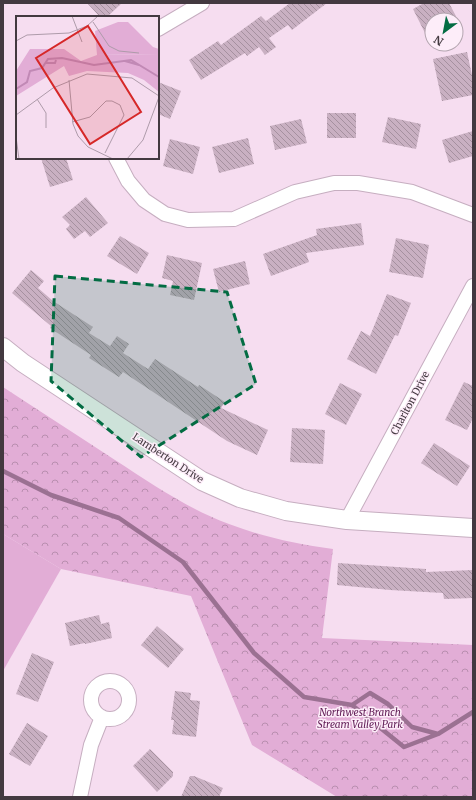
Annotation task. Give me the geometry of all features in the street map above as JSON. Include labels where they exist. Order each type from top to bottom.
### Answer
[{"type":"street","points":[[159,28],[202,3]]},
{"type":"street","points":[[117,159],[128,181],[144,200],[165,214],[188,220],[234,219],[295,192],[334,183],[358,183],[412,192],[473,215]]},
{"type":"street","name":"Charlton Drive","points":[[347,520],[473,286]]},
{"type":"street","name":"Lamberton Drive","points":[[3,347],[23,363],[202,481],[240,498],[286,511],[347,520],[473,528]]},
{"type":"street","points":[[80,797],[91,745],[102,717]]},
{"type":"highlighted area","points":[[55,276],[227,292],[256,384],[141,457],[51,381]]},
{"type":"green space","name":"Northwest Branch Stream Valley Park","points":[[3,387],[157,487],[199,511],[255,533],[333,549],[322,638],[473,645],[473,797],[337,797],[252,745],[191,596],[61,569],[3,534]]},
{"type":"green space","points":[[3,534],[61,569],[3,671]]},
{"type":"building","points":[[87,3],[122,3],[108,16],[99,16]]},
{"type":"building","points":[[290,3],[327,3],[292,30],[288,25],[269,38],[276,47],[265,55],[259,47],[247,56],[245,53],[201,80],[189,60],[218,41],[221,45],[261,16],[266,21]]},
{"type":"building","points":[[424,3],[449,3],[454,12],[424,12],[424,31],[413,9]]},
{"type":"building","points":[[467,52],[473,80],[473,95],[442,101],[433,59]]},
{"type":"building","points":[[159,82],[181,91],[170,119],[159,114]]},
{"type":"building","points":[[327,113],[356,113],[356,138],[327,138]]},
{"type":"building","points":[[388,117],[421,124],[416,149],[382,142]]},
{"type":"building","points":[[301,119],[307,143],[275,150],[270,126]]},
{"type":"building","points":[[473,131],[473,156],[449,163],[442,140]]},
{"type":"building","points":[[248,138],[254,164],[219,173],[212,147]]},
{"type":"building","points":[[170,139],[200,147],[193,174],[163,166]]},
{"type":"building","points":[[41,159],[66,159],[73,180],[50,187]]},
{"type":"building","points":[[86,197],[108,223],[90,237],[85,231],[74,239],[66,229],[70,225],[62,217]]},
{"type":"building","points":[[361,223],[364,245],[306,253],[309,262],[271,276],[263,254],[317,235],[316,229]]},
{"type":"building","points":[[120,236],[149,253],[137,274],[107,256]]},
{"type":"building","points":[[396,238],[429,245],[423,278],[389,272]]},
{"type":"building","points":[[167,255],[202,263],[194,300],[170,295],[173,281],[162,278]]},
{"type":"building","points":[[245,261],[250,284],[219,292],[213,269]]},
{"type":"building","points":[[31,270],[44,281],[38,288],[53,301],[93,327],[89,333],[110,346],[117,336],[129,344],[123,353],[148,369],[155,359],[198,387],[199,385],[225,402],[221,408],[268,430],[257,455],[227,441],[123,372],[119,377],[89,358],[91,355],[50,328],[51,326],[12,293]]},
{"type":"building","points":[[387,294],[411,303],[398,336],[395,335],[376,374],[347,359],[361,331],[370,336]]},
{"type":"building","points":[[464,382],[473,386],[473,418],[467,430],[445,420]]},
{"type":"building","points":[[340,383],[362,394],[346,425],[325,414]]},
{"type":"building","points":[[292,428],[325,430],[323,464],[290,462]]},
{"type":"building","points":[[434,443],[470,466],[457,486],[421,463]]},
{"type":"building","points":[[338,563],[426,569],[426,572],[473,570],[473,598],[444,599],[443,593],[337,585]]},
{"type":"building","points":[[99,615],[101,624],[109,622],[112,638],[70,646],[65,623]]},
{"type":"building","points":[[157,626],[184,649],[168,668],[141,645]]},
{"type":"building","points":[[32,653],[54,662],[38,702],[16,694]]},
{"type":"building","points":[[175,691],[191,693],[190,700],[200,701],[196,737],[172,734],[174,720],[171,720]]},
{"type":"building","points":[[27,723],[48,736],[30,766],[9,754]]},
{"type":"building","points":[[150,749],[173,772],[173,776],[157,792],[133,766]]},
{"type":"building","points":[[190,776],[194,776],[223,788],[219,797],[181,797]]},
{"type":"waterway","points":[[3,471],[51,495],[119,518],[183,562],[254,653],[304,697],[352,705],[404,747],[438,734],[473,712]]},
{"type":"waterway","points":[[352,705],[370,693],[388,704],[412,727],[438,734]]}]
